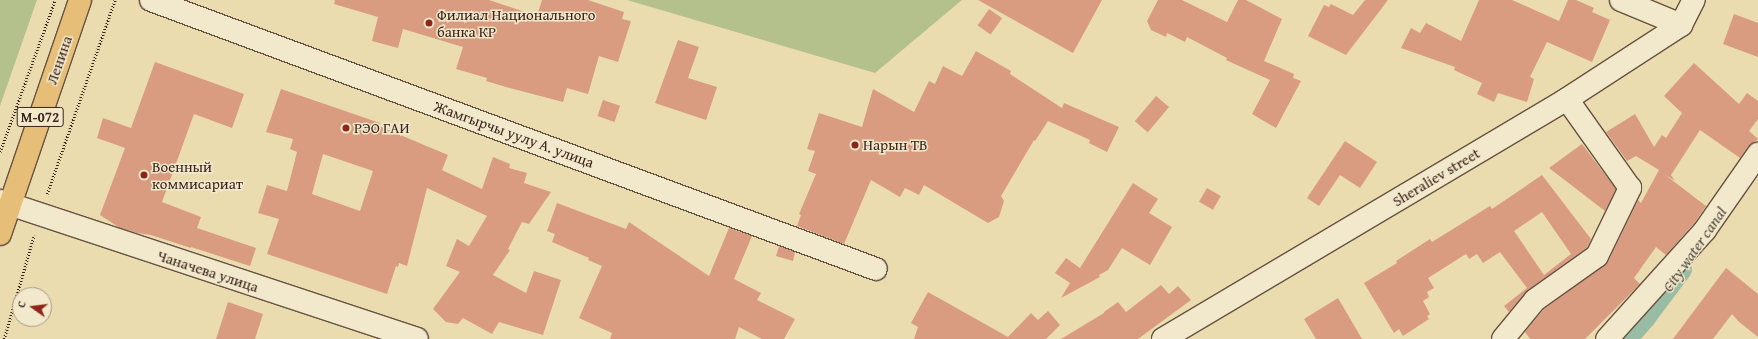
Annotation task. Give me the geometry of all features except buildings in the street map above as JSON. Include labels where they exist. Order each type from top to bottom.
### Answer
[{"type":"main road","name":"Ленина","points":[[0,234],[5,203],[80,0]]},
{"type":"street","name":"Жамгырчы уулу А. улица","points":[[151,0],[876,269]]},
{"type":"street","points":[[1621,0],[1681,25]]},
{"type":"street","name":"Sheraliev street","points":[[1163,339],[1567,99],[1681,25],[1694,0]]},
{"type":"street","points":[[1503,339],[1535,300],[1597,256],[1630,188],[1567,99]]},
{"type":"street","points":[[1607,339],[1705,230],[1758,154]]},
{"type":"street","name":"Чаначева улица","points":[[5,203],[417,339]]},
{"type":"path","points":[[0,152],[55,0]]},
{"type":"path","points":[[4,339],[39,215],[115,0]]},
{"type":"green space","points":[[0,0],[37,0],[0,106]]},
{"type":"green space","points":[[627,0],[962,0],[875,73]]},
{"type":"waterway","name":"City water canal","points":[[1626,339],[1645,317],[1681,269]]},
{"type":"place","name":"Филиал Национального банка КР","points":[[429,23]]},
{"type":"place","name":"РЭО ГАИ","points":[[346,128]]},
{"type":"place","name":"Нарын ТВ","points":[[855,145]]},
{"type":"place","name":"Военный коммисариат","points":[[144,175]]}]
